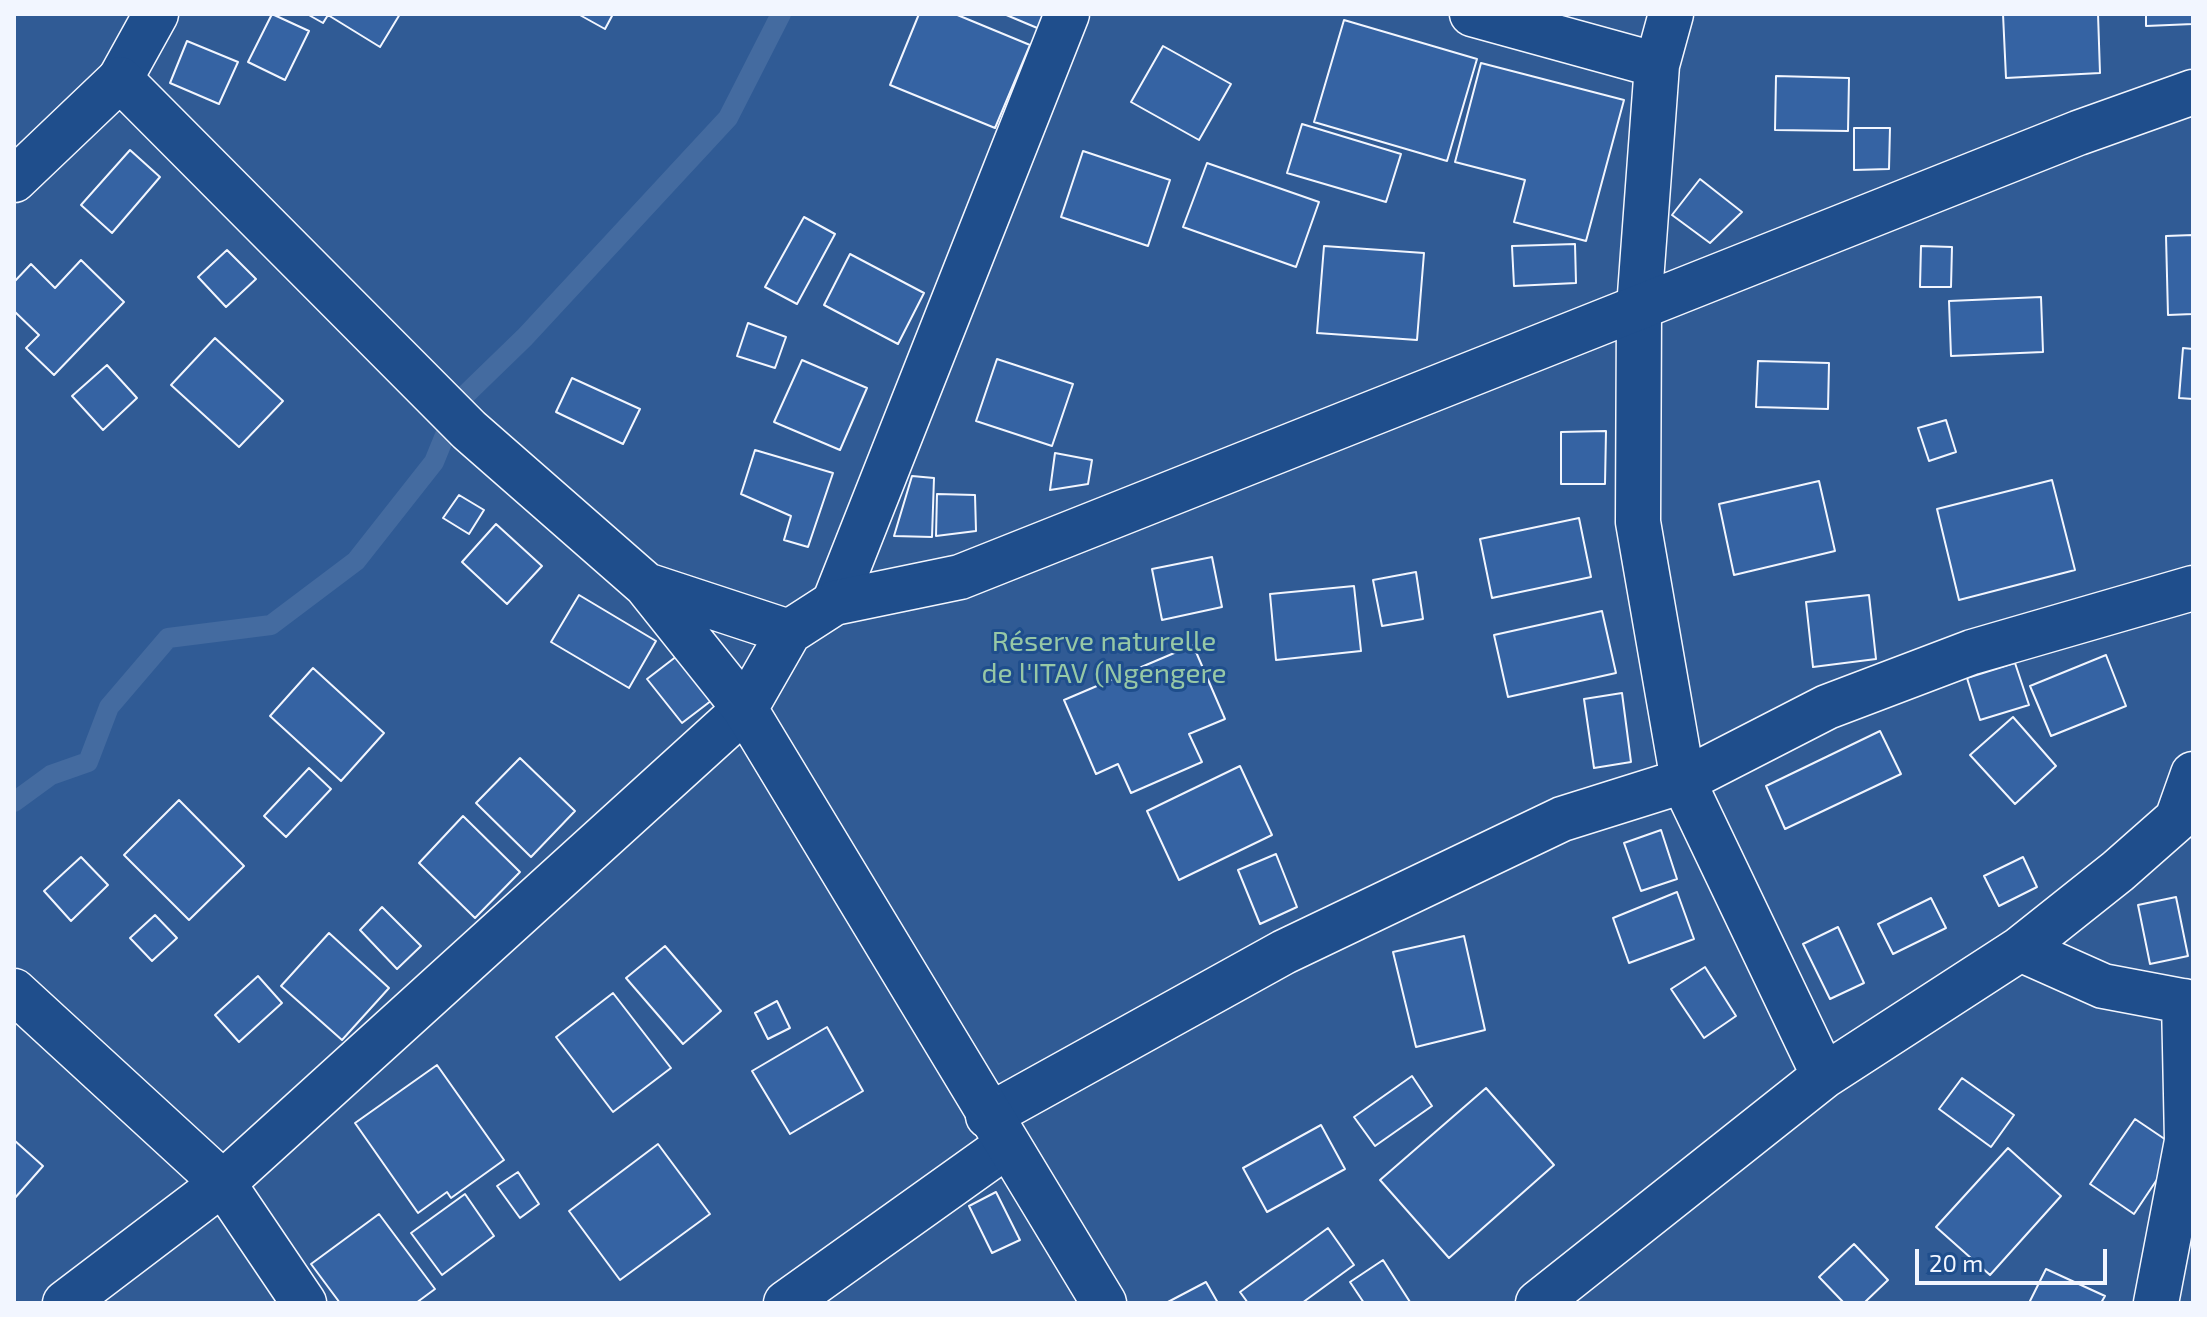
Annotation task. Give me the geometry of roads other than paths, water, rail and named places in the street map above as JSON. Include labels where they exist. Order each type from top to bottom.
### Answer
[{"type":"street","points":[[14,180],[120,79],[156,14]]},
{"type":"street","points":[[834,603],[1067,14]]},
{"type":"street","points":[[1472,14],[1657,65]]},
{"type":"street","points":[[1671,14],[1657,65],[1639,308],[1638,522],[1683,781],[1824,1076]]},
{"type":"street","points":[[120,79],[469,430],[646,585],[745,709],[801,796],[997,1131],[1104,1303]]},
{"type":"street","points":[[65,1303],[223,1183],[745,709],[789,632],[834,603],[960,577],[2078,133],[2193,92]]},
{"type":"street","points":[[646,585],[789,632]]},
{"type":"street","points":[[786,1303],[997,1131],[1312,939],[1562,819],[1683,781],[1827,707],[1972,652],[2193,588]]},
{"type":"street","points":[[1538,1303],[1824,1076],[2020,949],[2185,815],[2193,774]]},
{"type":"street","points":[[2020,949],[2103,986],[2188,1002],[2187,1141],[2156,1303]]},
{"type":"street","points":[[14,991],[223,1183],[304,1303]]},
{"type":"waterway","points":[[14,802],[51,775],[88,762],[109,707],[168,638],[271,625],[356,561],[434,462],[459,401],[525,337],[728,118],[781,14]]},
{"type":"park label","name":"Réserve naturelle de l'ITAV (Ngengere","points":[[1104,658]]}]
